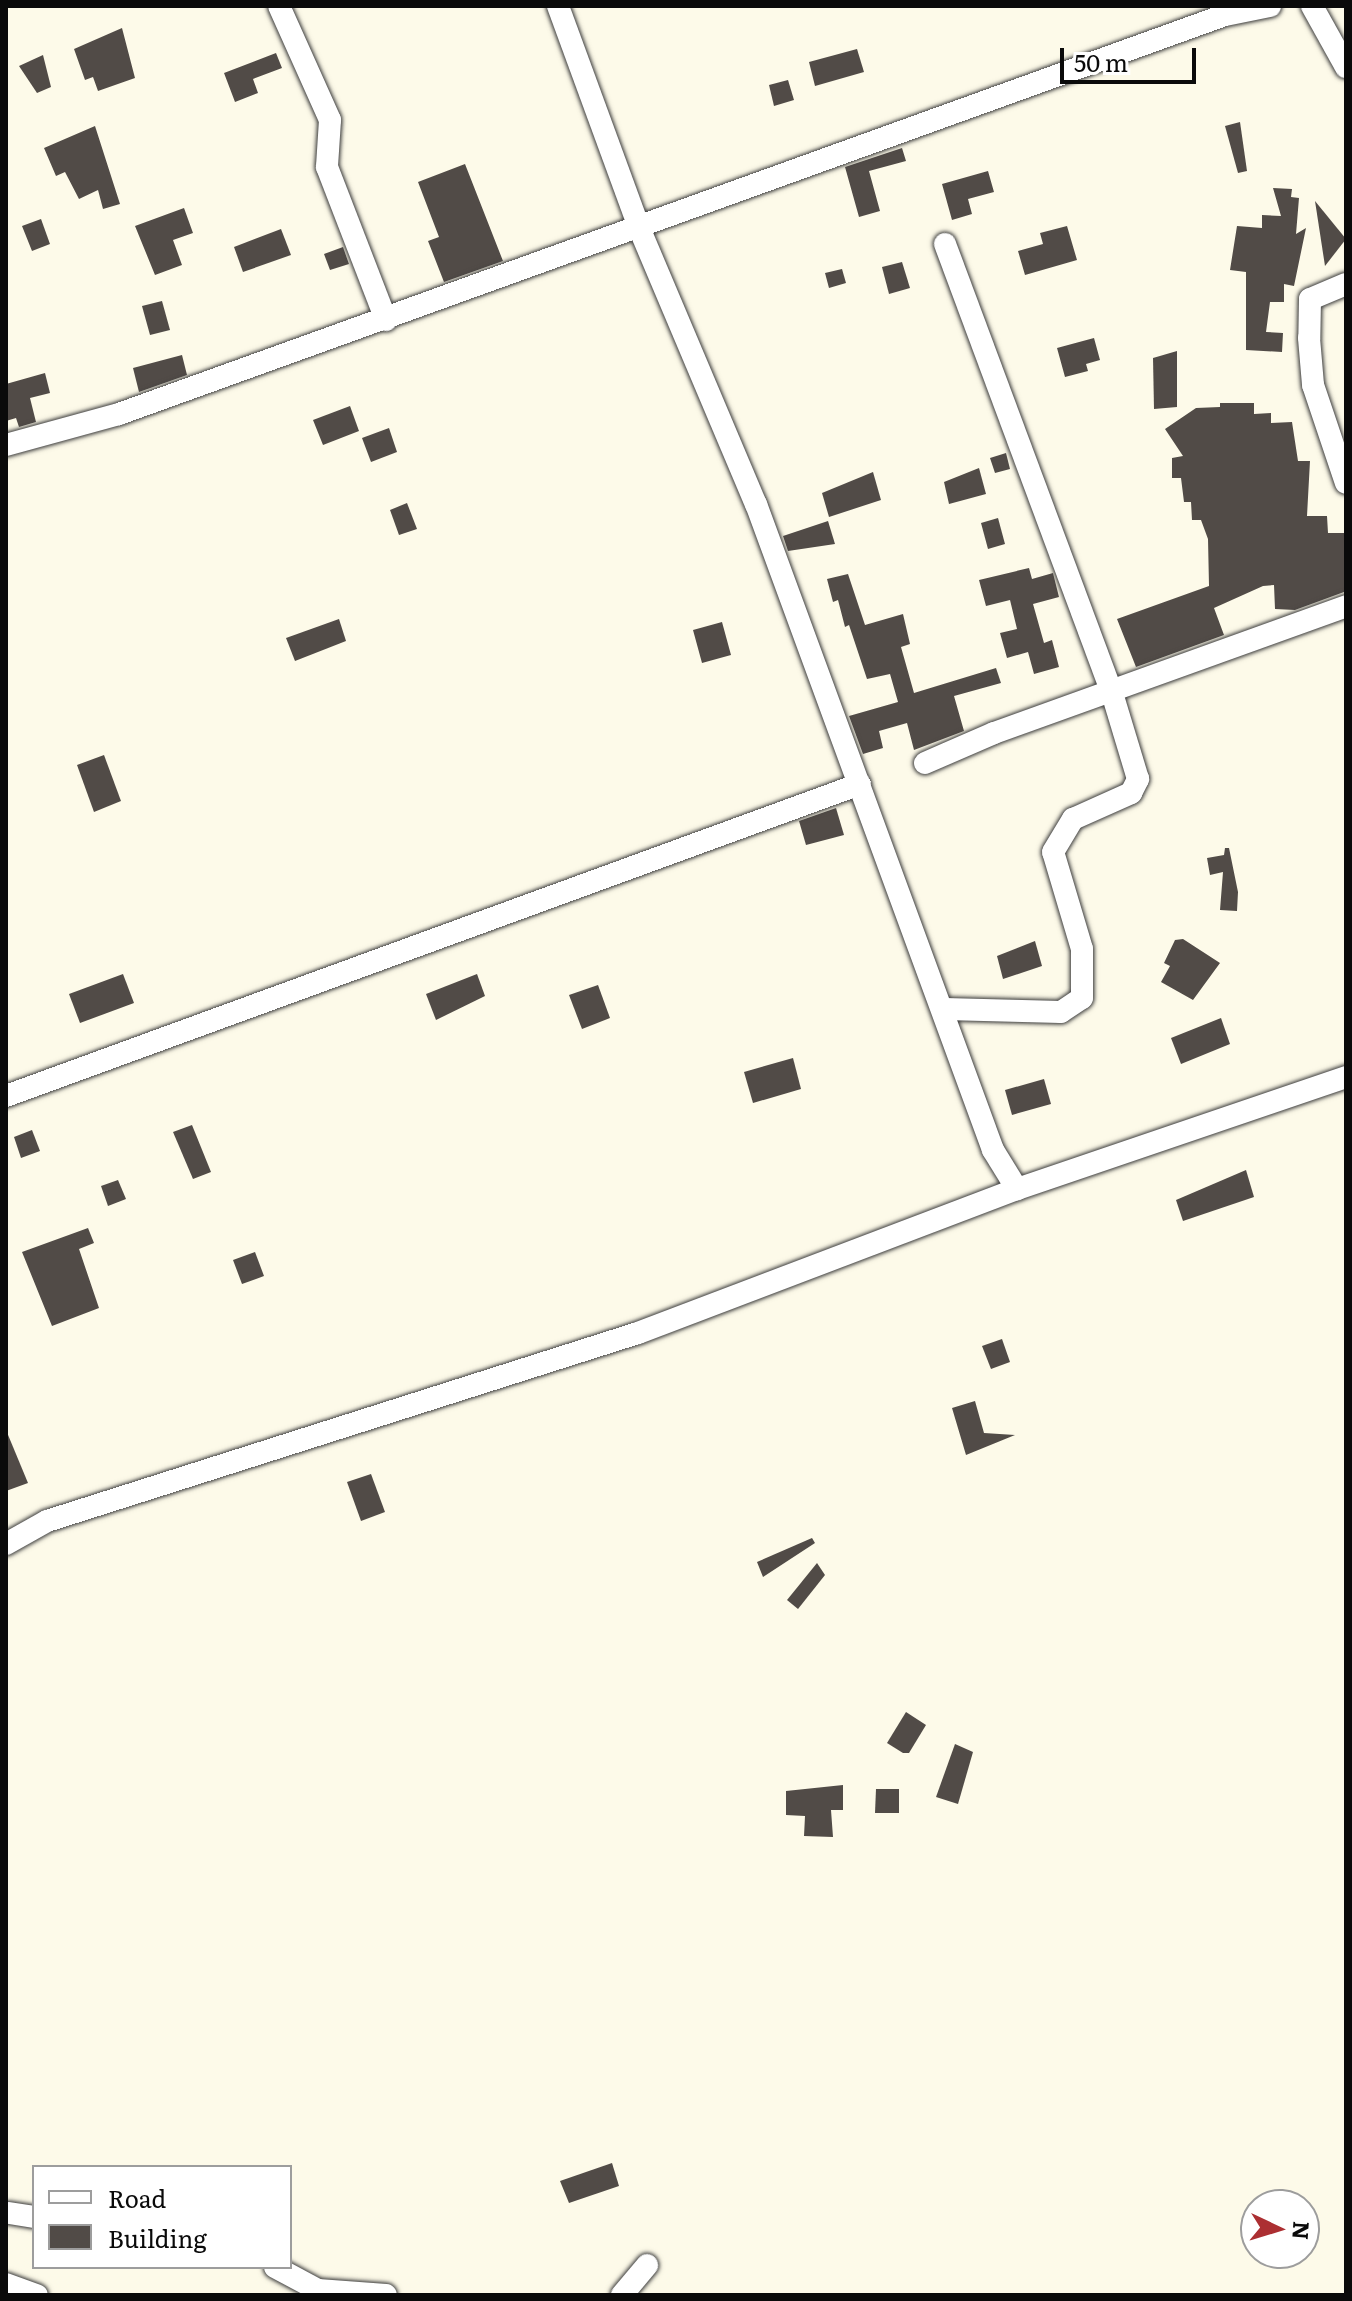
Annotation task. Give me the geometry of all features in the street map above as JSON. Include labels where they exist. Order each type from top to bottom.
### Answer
[{"type":"street","points":[[279,6],[330,120],[327,167],[386,320]]},
{"type":"street","points":[[558,6],[640,230],[756,504],[945,1009],[993,1150],[1017,1189]]},
{"type":"street","points":[[6,445],[119,414],[640,230],[1225,15],[1270,6]]},
{"type":"street","points":[[1312,6],[1346,67]]},
{"type":"street","points":[[945,244],[1112,693],[1138,779],[1131,793],[1073,819],[1053,852],[1082,949],[1082,998],[1061,1012],[945,1009]]},
{"type":"street","points":[[1346,284],[1310,299],[1309,338],[1313,385],[1346,483]]},
{"type":"street","points":[[925,763],[1346,606]]},
{"type":"street","points":[[6,1096],[860,784]]},
{"type":"street","points":[[6,1544],[47,1521],[638,1333],[1017,1189],[1346,1077]]},
{"type":"street","points":[[9,2213],[32,2217]]},
{"type":"street","points":[[622,2295],[647,2265]]},
{"type":"street","points":[[279,2269],[318,2290],[386,2295]]},
{"type":"street","points":[[6,2284],[37,2295]]},
{"type":"building","points":[[122,28],[135,78],[98,91],[93,77],[85,80],[74,49]]},
{"type":"building","points":[[857,49],[864,72],[815,86],[809,62]]},
{"type":"building","points":[[276,53],[282,68],[253,79],[258,93],[235,102],[224,73]]},
{"type":"building","points":[[43,55],[51,87],[37,93],[19,66]]},
{"type":"building","points":[[788,80],[794,100],[774,106],[769,85]]},
{"type":"building","points":[[1240,122],[1247,171],[1238,173],[1225,126]]},
{"type":"building","points":[[95,126],[120,204],[103,209],[98,190],[79,199],[65,172],[56,176],[44,148]]},
{"type":"building","points":[[902,148],[906,161],[869,171],[880,211],[859,217],[845,167]]},
{"type":"building","points":[[465,164],[503,261],[444,282],[428,241],[439,237],[418,182]]},
{"type":"building","points":[[988,171],[994,192],[968,199],[972,214],[952,220],[942,184]]},
{"type":"building","points":[[1273,188],[1292,189],[1291,197],[1299,198],[1296,234],[1306,228],[1294,286],[1284,284],[1284,302],[1270,302],[1266,332],[1283,333],[1282,352],[1246,350],[1246,272],[1230,270],[1237,226],[1262,228],[1262,215],[1281,216]]},
{"type":"building","points":[[1315,201],[1346,239],[1325,266]]},
{"type":"building","points":[[184,208],[193,233],[173,240],[182,265],[155,275],[135,226]]},
{"type":"building","points":[[41,219],[50,244],[32,251],[22,226]]},
{"type":"building","points":[[1067,226],[1077,260],[1025,275],[1018,251],[1043,244],[1040,233]]},
{"type":"building","points":[[281,229],[291,255],[243,272],[234,247]]},
{"type":"building","points":[[343,247],[349,264],[330,270],[324,254]]},
{"type":"building","points":[[902,262],[910,288],[889,294],[882,267]]},
{"type":"building","points":[[842,269],[846,283],[829,288],[825,273]]},
{"type":"building","points":[[162,301],[170,330],[150,335],[142,306]]},
{"type":"building","points":[[1094,338],[1100,360],[1086,364],[1088,371],[1065,377],[1057,348]]},
{"type":"building","points":[[1177,351],[1177,407],[1154,409],[1153,358]]},
{"type":"building","points":[[182,355],[187,375],[139,392],[133,368]]},
{"type":"building","points":[[45,373],[50,393],[30,398],[36,422],[19,427],[16,418],[6,421],[6,384]]},
{"type":"building","points":[[1220,403],[1254,403],[1254,414],[1271,413],[1271,423],[1292,422],[1298,461],[1310,461],[1307,516],[1327,516],[1328,533],[1346,533],[1344,592],[1295,610],[1275,609],[1274,585],[1263,586],[1214,608],[1224,635],[1136,667],[1117,619],[1209,586],[1208,539],[1201,520],[1192,520],[1191,502],[1184,502],[1181,478],[1172,478],[1172,458],[1183,456],[1165,429],[1196,408],[1220,407]]},
{"type":"building","points":[[350,406],[359,431],[323,445],[313,420]]},
{"type":"building","points":[[389,428],[397,452],[371,462],[362,438]]},
{"type":"building","points":[[1006,453],[1010,469],[995,473],[990,458]]},
{"type":"building","points":[[979,468],[986,494],[949,504],[944,482]]},
{"type":"building","points":[[873,472],[881,500],[829,517],[822,493]]},
{"type":"building","points":[[407,503],[417,529],[399,535],[390,510]]},
{"type":"building","points":[[998,518],[1005,544],[988,549],[981,523]]},
{"type":"building","points":[[828,521],[835,544],[788,551],[783,536]]},
{"type":"building","points":[[1029,568],[1032,579],[1053,573],[1059,597],[1033,604],[1044,643],[1052,640],[1059,667],[1034,674],[1028,652],[1007,658],[1000,633],[1017,629],[1010,600],[986,606],[979,580]]},
{"type":"building","points":[[848,574],[865,625],[903,614],[910,644],[901,647],[914,693],[996,668],[1001,683],[954,696],[964,731],[914,750],[907,723],[879,731],[883,748],[863,754],[849,716],[898,702],[890,674],[867,679],[849,625],[845,627],[838,600],[833,602],[827,579]]},
{"type":"building","points":[[339,619],[346,641],[295,661],[286,638]]},
{"type":"building","points":[[722,622],[731,655],[702,663],[693,630]]},
{"type":"building","points":[[104,755],[121,801],[94,812],[77,765]]},
{"type":"building","points":[[836,808],[844,835],[806,845],[799,821]]},
{"type":"building","points":[[1225,848],[1229,848],[1238,892],[1237,911],[1220,910],[1223,872],[1210,875],[1207,858],[1224,855]]},
{"type":"building","points":[[1183,939],[1220,963],[1193,1000],[1161,982],[1170,966],[1164,963],[1175,940]]},
{"type":"building","points":[[1035,941],[1042,966],[1003,979],[997,956]]},
{"type":"building","points":[[123,974],[134,1003],[80,1023],[69,994]]},
{"type":"building","points":[[477,974],[485,996],[436,1020],[426,994]]},
{"type":"building","points":[[598,985],[610,1018],[582,1029],[569,995]]},
{"type":"building","points":[[1221,1018],[1230,1044],[1181,1064],[1171,1038]]},
{"type":"building","points":[[793,1058],[801,1089],[753,1103],[744,1072]]},
{"type":"building","points":[[1044,1079],[1051,1104],[1012,1115],[1005,1090]]},
{"type":"building","points":[[192,1125],[211,1172],[193,1179],[173,1132]]},
{"type":"building","points":[[32,1130],[40,1151],[21,1158],[14,1137]]},
{"type":"building","points":[[1246,1170],[1254,1197],[1183,1221],[1176,1200]]},
{"type":"building","points":[[118,1180],[126,1199],[108,1206],[101,1186]]},
{"type":"building","points":[[88,1228],[94,1243],[79,1249],[99,1308],[52,1326],[22,1252]]},
{"type":"building","points":[[255,1252],[264,1276],[242,1284],[233,1260]]},
{"type":"building","points":[[1002,1339],[1010,1362],[991,1369],[982,1346]]},
{"type":"building","points":[[975,1401],[984,1433],[1015,1435],[966,1455],[952,1408]]},
{"type":"building","points":[[6,1430],[28,1483],[6,1491]]},
{"type":"building","points":[[371,1474],[385,1512],[361,1521],[347,1482]]},
{"type":"building","points":[[812,1538],[815,1543],[763,1577],[757,1562]]},
{"type":"building","points":[[817,1563],[825,1575],[798,1609],[787,1600]]},
{"type":"building","points":[[906,1712],[926,1725],[909,1753],[903,1753],[887,1743]]},
{"type":"building","points":[[955,1744],[973,1752],[958,1804],[936,1797]]},
{"type":"building","points":[[843,1785],[843,1810],[831,1810],[833,1837],[804,1836],[805,1816],[786,1815],[786,1791]]},
{"type":"building","points":[[876,1789],[899,1789],[899,1813],[875,1813]]},
{"type":"building","points":[[612,2163],[619,2186],[569,2203],[560,2181]]}]
